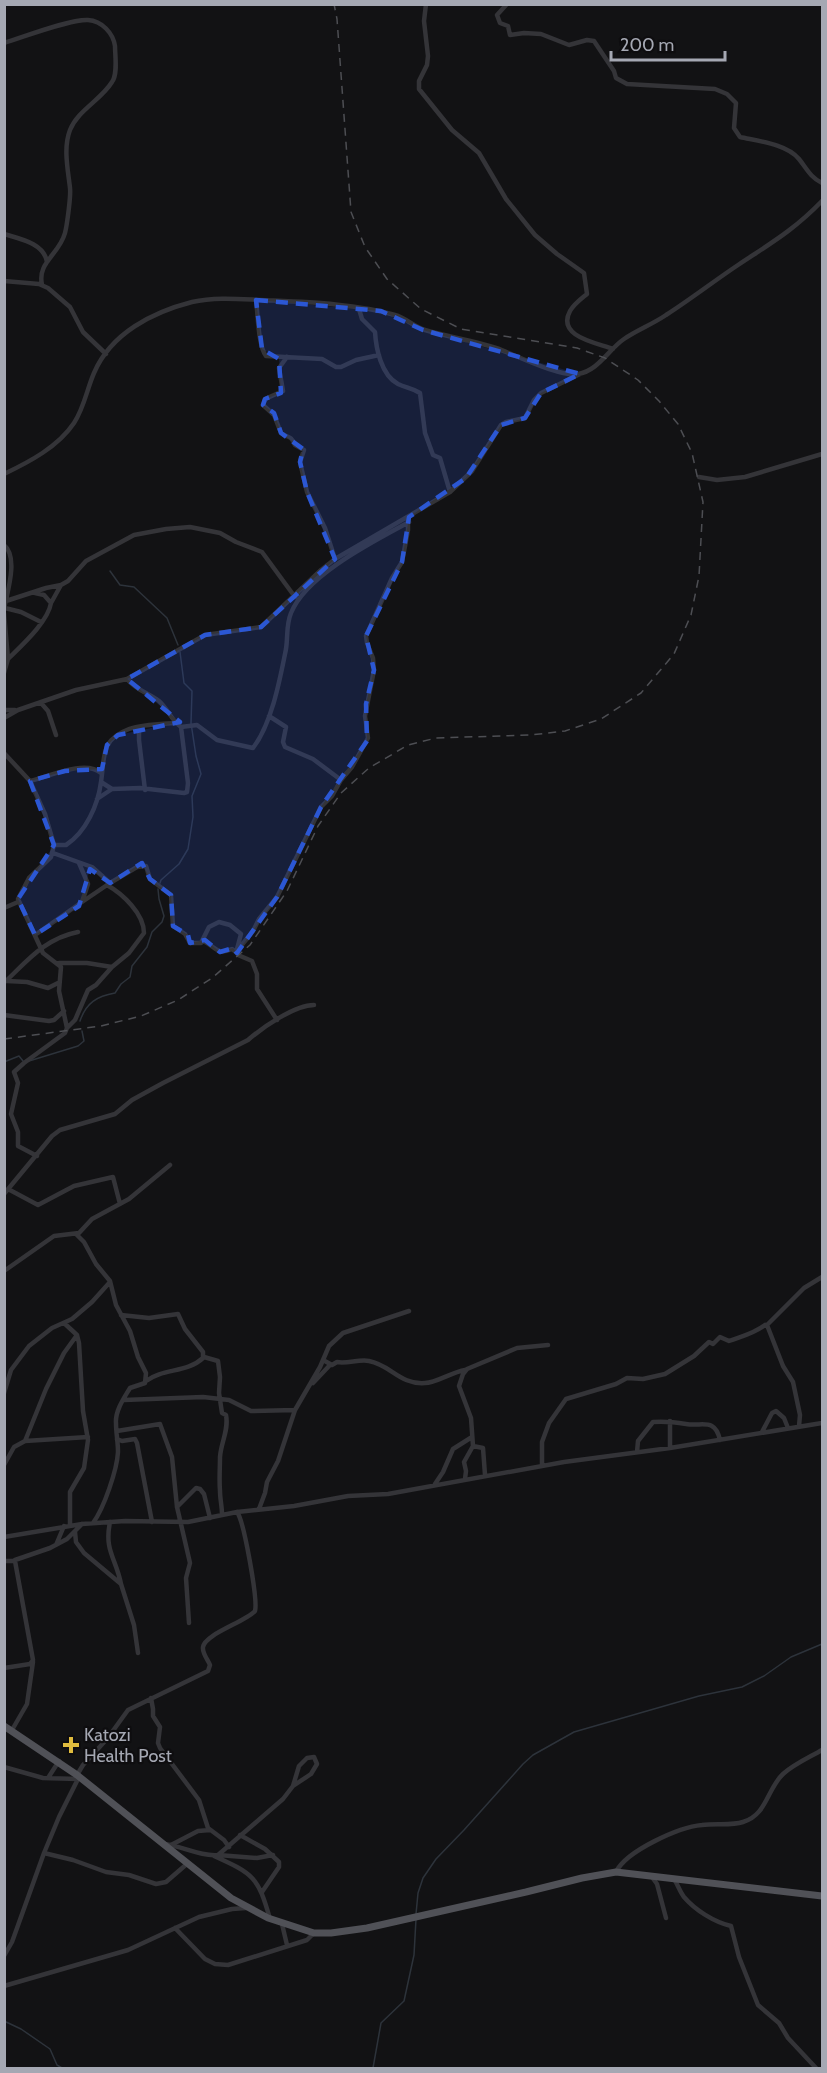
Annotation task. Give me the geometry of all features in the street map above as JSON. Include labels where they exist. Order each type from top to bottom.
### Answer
[{"type":"main road","points":[[8,1728],[59,1761],[168,1844],[231,1898],[270,1919],[314,1933],[366,1928],[616,1872],[822,1896]]},
{"type":"street","points":[[426,4],[424,21],[428,56],[427,65],[419,81],[419,89],[452,130],[479,153],[506,199],[535,235],[584,273],[588,290],[587,294],[569,312],[568,321],[571,332],[613,349]]},
{"type":"street","points":[[507,4],[497,15],[500,23],[508,26],[510,35],[541,34],[569,45],[587,40],[594,41],[614,71],[616,78],[627,84],[715,89],[727,94],[736,103],[734,128],[740,137],[787,149],[799,159],[812,177],[822,183]]},
{"type":"street","points":[[4,43],[85,20],[99,24],[114,38],[113,82],[83,112],[71,127],[68,136],[66,174],[70,190],[66,231],[58,250],[47,261],[40,273],[42,285]]},
{"type":"street","points":[[127,679],[139,691],[159,702],[175,723],[181,727],[186,728],[194,724],[218,740],[250,748],[255,746],[269,716],[286,649],[288,624],[294,605],[326,572],[345,557],[450,492],[472,471],[501,425],[525,418],[534,400],[541,393],[580,374],[605,358],[622,340],[664,316],[785,235],[804,220],[822,201]]},
{"type":"street","points":[[4,234],[34,245],[43,251],[47,261]]},
{"type":"street","points":[[4,281],[42,285],[60,297],[70,307],[83,332],[106,354]]},
{"type":"street","points":[[4,474],[32,461],[75,422],[95,371],[106,354],[128,330],[148,317],[193,302],[221,298],[311,302],[399,316],[423,330],[492,347],[566,374],[580,374]]},
{"type":"street","points":[[256,300],[257,326],[262,337],[264,354],[270,357],[322,359],[341,368],[356,360],[379,355]]},
{"type":"street","points":[[359,309],[362,319],[375,332],[379,355],[388,374],[395,382],[420,393],[425,433],[434,455],[440,457],[450,492]]},
{"type":"street","points":[[287,357],[279,369],[283,391],[265,399],[264,405],[274,414],[282,433],[289,436],[295,445],[304,450],[300,462],[307,492],[325,528],[335,559]]},
{"type":"street","points":[[699,477],[717,480],[746,477],[822,454]]},
{"type":"street","points":[[4,718],[18,710],[76,690],[127,679],[205,634],[261,627],[335,559],[389,526],[408,520]]},
{"type":"street","points":[[237,951],[277,897],[319,812],[333,796],[368,738],[365,716],[374,670],[366,636],[392,578],[402,562],[408,520]]},
{"type":"street","points":[[6,601],[62,585],[86,561],[123,540],[154,531],[190,527],[220,533],[262,552],[295,597]]},
{"type":"street","points":[[4,545],[11,553],[12,562],[5,610],[8,659],[4,674]]},
{"type":"street","points":[[8,659],[41,622],[62,585]]},
{"type":"street","points":[[35,593],[48,598],[51,603]]},
{"type":"street","points":[[5,610],[21,612],[41,622]]},
{"type":"street","points":[[41,703],[51,716],[56,735]]},
{"type":"street","points":[[4,710],[18,710]]},
{"type":"street","points":[[269,716],[286,727],[283,742],[285,747],[313,759],[341,780]]},
{"type":"street","points":[[54,845],[66,845],[80,833],[97,799],[107,745],[123,733],[139,727],[175,723]]},
{"type":"street","points":[[139,727],[146,790]]},
{"type":"street","points":[[101,782],[112,789],[187,792],[188,783],[181,727]]},
{"type":"street","points":[[4,753],[30,782],[48,821],[54,845],[49,860],[29,878],[18,902],[4,908]]},
{"type":"street","points":[[30,782],[82,768],[94,768],[101,773]]},
{"type":"street","points":[[97,799],[112,789]]},
{"type":"street","points":[[37,1156],[18,1146],[18,1132],[11,1114],[18,1083],[14,1072],[65,1033],[74,1023],[88,990],[136,945],[144,933],[144,928],[126,899],[94,868],[53,853]]},
{"type":"street","points":[[79,863],[88,884],[82,902]]},
{"type":"street","points":[[35,935],[108,884],[137,867],[146,866],[150,879],[171,896],[173,926],[185,934],[190,943],[198,944],[203,941],[209,927],[219,922],[230,925],[241,934],[237,951]]},
{"type":"street","points":[[18,902],[46,957],[59,963],[87,963],[112,967]]},
{"type":"street","points":[[5,981],[40,948],[67,934],[78,932]]},
{"type":"street","points":[[203,941],[220,952],[232,949],[252,961],[257,974],[257,989],[277,1020]]},
{"type":"street","points":[[59,963],[61,970],[58,983],[68,1028]]},
{"type":"street","points":[[5,981],[27,982],[48,988],[58,983]]},
{"type":"street","points":[[120,1204],[113,1177],[74,1186],[38,1205],[6,1191],[60,1130],[115,1114],[132,1100],[248,1040],[277,1020],[302,1007],[314,1005]]},
{"type":"street","points":[[4,1015],[49,1021],[54,1020],[64,1011]]},
{"type":"street","points":[[4,1271],[54,1236],[77,1234],[92,1219],[129,1199],[170,1165]]},
{"type":"street","points":[[77,1234],[110,1282],[116,1305],[130,1331],[146,1373],[146,1381]]},
{"type":"street","points":[[799,1426],[800,1415],[793,1382],[783,1366],[767,1325],[772,1317],[804,1288],[822,1277]]},
{"type":"street","points":[[4,1393],[11,1370],[29,1346],[52,1328],[72,1319],[87,1307],[110,1282]]},
{"type":"street","points":[[259,1509],[295,1410],[329,1346],[343,1333],[410,1311]]},
{"type":"street","points":[[122,1315],[144,1318],[178,1314],[204,1357]]},
{"type":"street","points":[[64,1323],[77,1335],[81,1361],[83,1411],[88,1437],[84,1468],[70,1492],[70,1525]]},
{"type":"street","points":[[542,1466],[542,1442],[549,1423],[566,1399],[604,1388],[627,1378],[643,1379],[665,1374],[694,1356],[709,1342],[713,1344],[720,1337],[729,1341],[737,1337],[744,1337],[765,1325]]},
{"type":"street","points":[[25,1441],[46,1389],[64,1353],[77,1335]]},
{"type":"street","points":[[308,1386],[336,1362],[370,1361],[381,1365],[404,1380],[425,1383],[465,1370],[517,1348],[548,1345]]},
{"type":"street","points":[[93,1523],[100,1513],[114,1475],[118,1451],[116,1417],[130,1388],[157,1374],[190,1366],[204,1357]]},
{"type":"street","points":[[204,1357],[218,1361],[220,1400],[228,1426],[221,1449],[219,1482],[222,1515]]},
{"type":"street","points":[[323,1360],[330,1365]]},
{"type":"street","points":[[4,1372],[11,1370]]},
{"type":"street","points":[[465,1370],[459,1386],[469,1410],[473,1446],[464,1462],[465,1479]]},
{"type":"street","points":[[124,1400],[186,1396],[229,1400],[251,1411],[295,1410]]},
{"type":"street","points":[[762,1432],[772,1413],[776,1411],[784,1418],[788,1428]]},
{"type":"street","points":[[637,1452],[637,1444],[650,1424],[670,1421],[686,1424],[707,1423],[718,1431],[720,1440]]},
{"type":"street","points":[[670,1421],[670,1448]]},
{"type":"street","points":[[4,1537],[93,1523],[180,1523],[237,1512],[294,1506],[348,1496],[388,1494],[485,1475],[670,1448],[822,1422]]},
{"type":"street","points":[[117,1431],[162,1425],[172,1457],[177,1507],[190,1563],[186,1578],[189,1623]]},
{"type":"street","points":[[4,1465],[14,1447],[25,1441],[88,1437]]},
{"type":"street","points":[[435,1484],[453,1449],[472,1437]]},
{"type":"street","points":[[117,1439],[122,1442],[135,1439],[137,1443],[152,1522]]},
{"type":"street","points":[[473,1446],[483,1448],[485,1475]]},
{"type":"street","points":[[177,1507],[190,1492],[196,1488],[200,1489],[204,1494],[210,1518]]},
{"type":"street","points":[[4,1956],[26,1905],[44,1853],[83,1765],[108,1739],[124,1714],[151,1698],[208,1671],[210,1665],[204,1651],[204,1644],[208,1639],[255,1611],[244,1532],[237,1512]]},
{"type":"street","points":[[110,1522],[107,1540],[134,1625],[138,1653]]},
{"type":"street","points":[[4,1561],[43,1552],[75,1532],[82,1524]]},
{"type":"street","points":[[56,1545],[64,1526]]},
{"type":"street","points":[[75,1532],[76,1542],[84,1553],[121,1584]]},
{"type":"street","points":[[8,1728],[27,1704],[33,1662],[15,1560]]},
{"type":"street","points":[[4,1668],[33,1662]]},
{"type":"street","points":[[151,1698],[153,1716],[160,1727],[159,1746],[202,1805],[210,1830],[224,1840],[229,1847]]},
{"type":"street","points":[[616,1872],[625,1859],[660,1839],[682,1830],[700,1825],[738,1823],[758,1814],[783,1774],[822,1750]]},
{"type":"street","points":[[216,1856],[273,1809],[293,1786],[315,1771],[318,1764],[314,1757],[307,1758],[299,1766],[293,1786]]},
{"type":"street","points":[[48,1778],[59,1761]]},
{"type":"street","points":[[4,1767],[36,1777],[78,1777]]},
{"type":"street","points":[[168,1844],[198,1831],[210,1830]]},
{"type":"street","points":[[240,1835],[273,1855],[279,1862],[279,1868],[262,1892]]},
{"type":"street","points":[[168,1844],[216,1856],[253,1858],[273,1855]]},
{"type":"street","points":[[44,1853],[156,1884],[165,1883],[188,1863]]},
{"type":"street","points":[[216,1856],[249,1873],[262,1892],[270,1919]]},
{"type":"street","points":[[652,1877],[657,1884],[666,1918]]},
{"type":"street","points":[[674,1879],[683,1896],[699,1911],[731,1926],[739,1957],[758,2005],[779,2023],[788,2038],[816,2068]]},
{"type":"street","points":[[4,1986],[117,1954],[199,1917],[232,1909],[248,1908]]},
{"type":"street","points":[[282,1924],[287,1945]]},
{"type":"street","points":[[175,1928],[205,1959],[221,1965],[237,1963],[287,1945],[309,1940],[314,1933]]},
{"type":"highlighted area","points":[[256,300],[381,311],[423,330],[580,374],[541,393],[525,418],[501,425],[466,478],[409,517],[402,562],[366,636],[374,670],[366,704],[367,741],[321,807],[277,897],[237,953],[233,948],[220,952],[205,940],[190,943],[188,935],[173,926],[171,895],[150,879],[142,863],[110,883],[90,869],[79,906],[35,935],[18,899],[54,845],[30,781],[65,771],[102,769],[107,745],[118,735],[180,722],[127,679],[205,635],[261,627],[335,559],[307,492],[300,462],[303,449],[281,433],[274,413],[263,405],[265,399],[281,393],[279,359],[262,349]]},
{"type":"waterway","points":[[110,571],[120,585],[134,587],[167,618],[178,645]]},
{"type":"waterway","points":[[160,883],[179,864],[188,849],[193,817],[192,796],[201,774],[191,723],[192,691],[184,683],[180,652]]},
{"type":"waterway","points":[[80,1021],[85,1009],[93,1001],[115,993],[130,977],[132,966],[147,947],[152,932],[162,922],[164,916],[158,889]]},
{"type":"waterway","points":[[29,1061],[78,1046],[84,1041],[82,1031]]},
{"type":"waterway","points":[[4,1062],[19,1056],[23,1061]]},
{"type":"waterway","points":[[416,1914],[418,1893],[423,1878],[436,1859],[533,1755],[574,1732],[699,1696],[742,1687],[764,1676],[791,1657],[822,1644]]},
{"type":"waterway","points":[[373,2068],[381,2023],[404,2001],[414,1955],[416,1919]]},
{"type":"waterway","points":[[4,2021],[21,2029],[50,2049],[57,2065],[62,2068]]},
{"type":"railway","points":[[4,1039],[101,1026],[141,1016],[178,1000],[212,978],[250,945],[287,891],[318,826],[341,793],[369,768],[408,745],[436,738],[531,735],[565,731],[601,719],[641,693],[674,654],[691,615],[699,576],[703,502],[692,453],[678,424],[659,401],[638,380],[605,358],[577,348],[461,329],[421,309],[387,279],[365,247],[351,212],[334,4]]},
{"type":"place","name":"Katozi Health Post","points":[[71,1745]]}]
